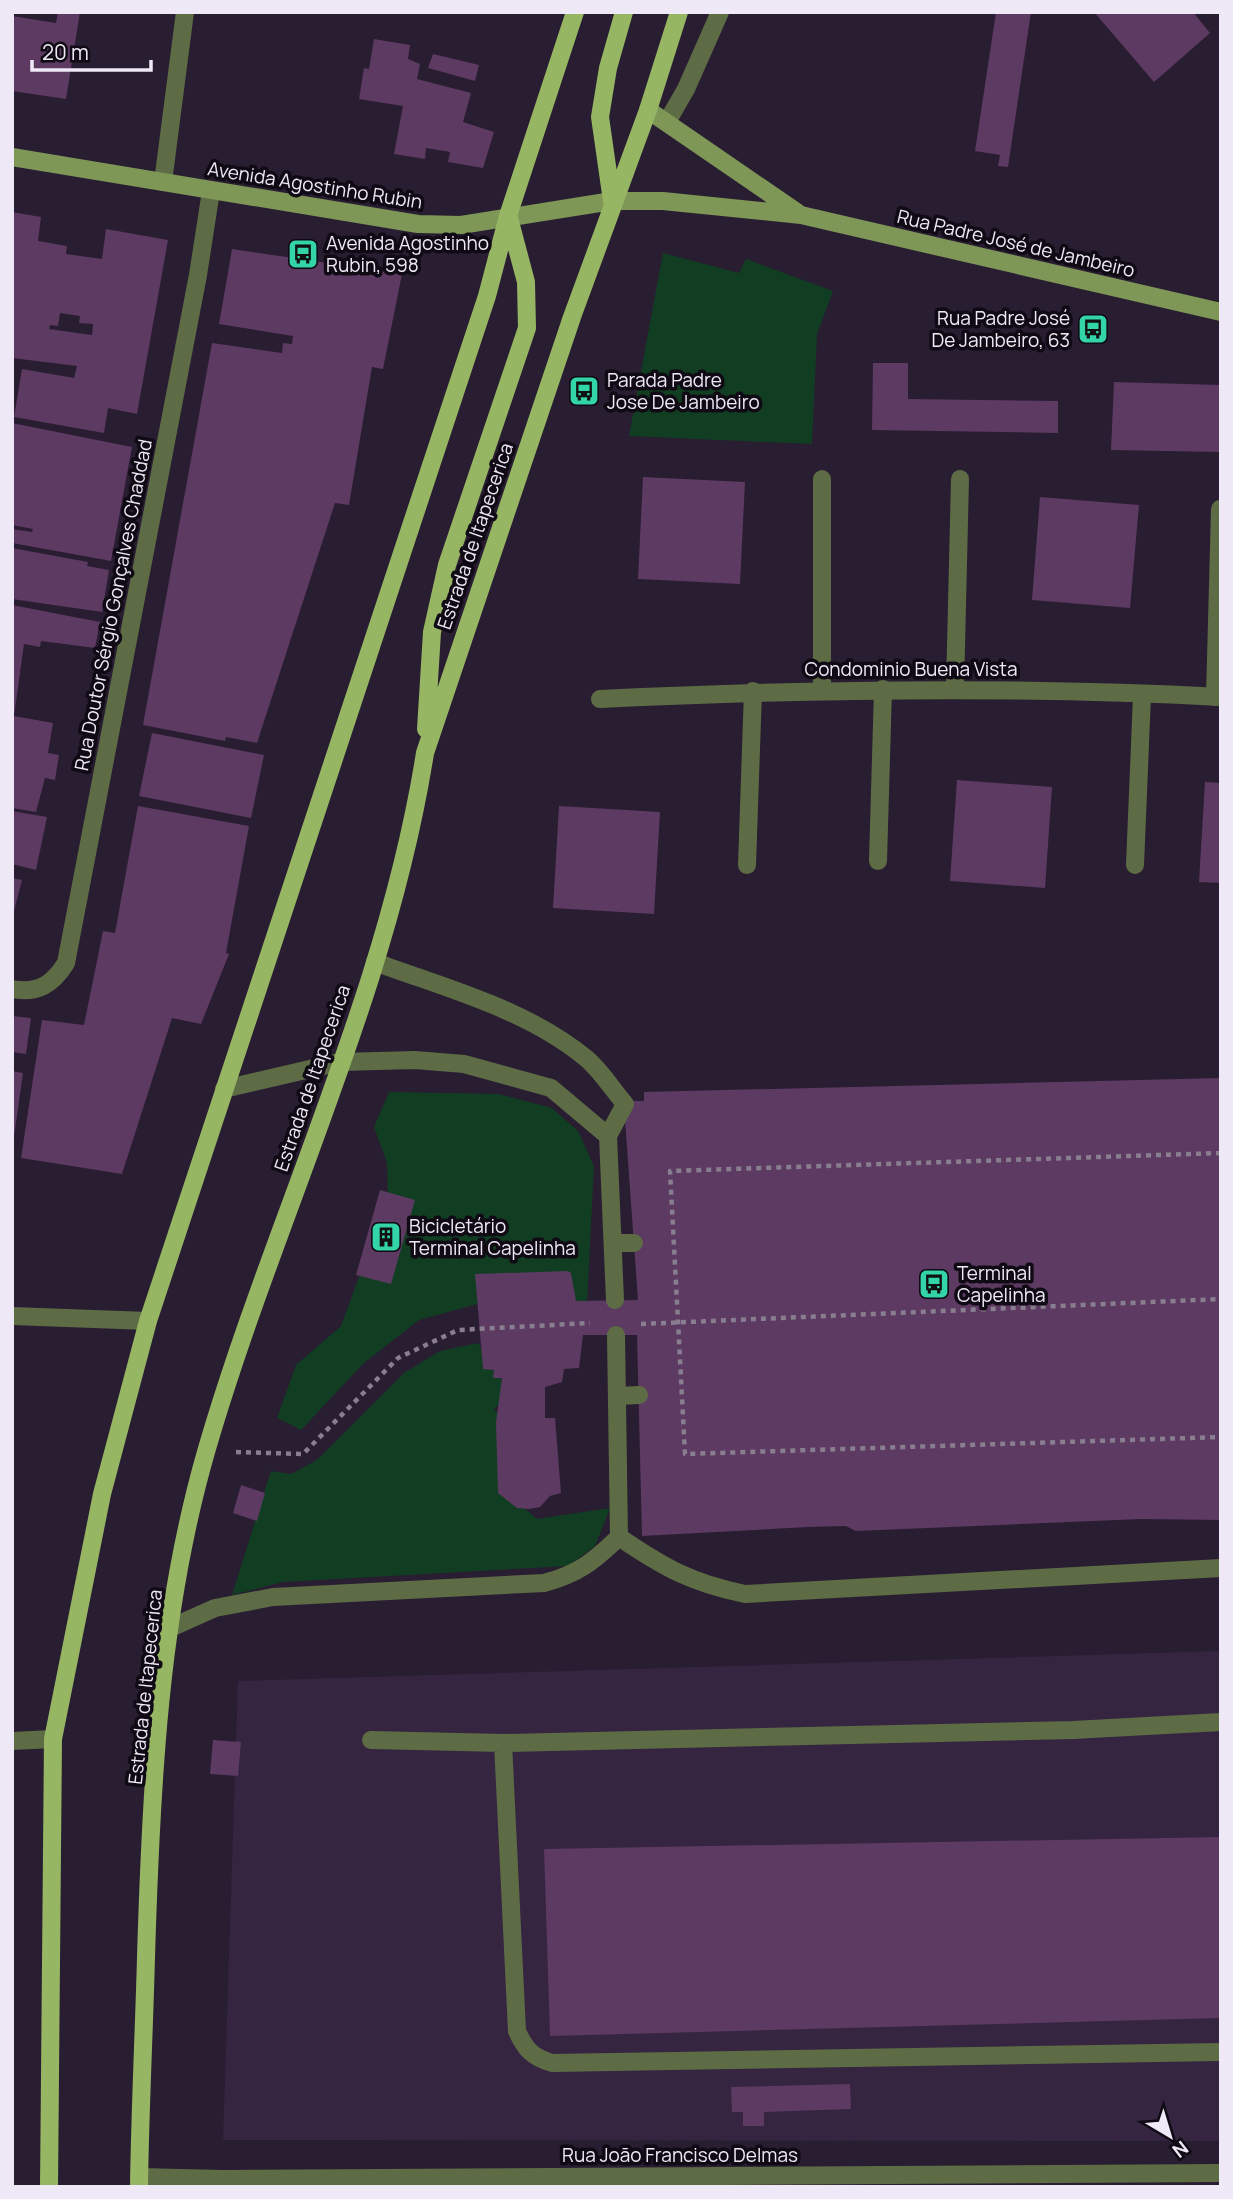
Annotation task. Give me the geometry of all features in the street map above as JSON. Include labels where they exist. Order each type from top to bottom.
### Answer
[{"type":"main road","points":[[48,2187],[53,1739],[102,1494],[148,1321],[487,296],[508,216],[575,12]]},
{"type":"main road","points":[[612,201],[600,117],[608,68],[624,12]]},
{"type":"main road","name":"Estrada de Itapecerica","points":[[139,2182],[150,1844],[169,1629],[191,1512],[207,1451],[376,962],[419,794],[425,753],[612,201],[648,110],[680,12]]},
{"type":"main road","name":"Rua Padre José de Jambeiro","points":[[648,110],[801,215]]},
{"type":"main road","name":"Avenida Agostinho Rubin","points":[[12,157],[418,224],[461,225],[612,201]]},
{"type":"main road","name":"Rua Padre José de Jambeiro","points":[[612,201],[663,201],[801,215],[1221,312]]},
{"type":"main road","points":[[425,753],[432,632],[447,565],[527,327],[526,282],[508,216]]},
{"type":"street","points":[[163,181],[185,12]]},
{"type":"street","points":[[667,122],[686,89],[720,12]]},
{"type":"street","name":"Rua Doutor Sérgio Gonçalves Chaddad","points":[[12,989],[40,989],[57,979],[66,963],[198,275],[211,191]]},
{"type":"street","points":[[822,479],[822,689]]},
{"type":"street","points":[[955,688],[960,479]]},
{"type":"street","points":[[1218,697],[1220,509]]},
{"type":"street","name":"Condominio Buena Vista","points":[[600,699],[753,691],[955,688],[1218,697]]},
{"type":"street","points":[[878,861],[883,689]]},
{"type":"street","points":[[747,865],[753,691]]},
{"type":"street","points":[[1135,865],[1142,696]]},
{"type":"street","points":[[376,962],[488,1002],[564,1042],[589,1061],[625,1104],[608,1136],[615,1300]]},
{"type":"street","points":[[224,1088],[340,1062],[415,1060],[464,1064],[551,1088],[608,1136]]},
{"type":"street","points":[[614,1243],[634,1243]]},
{"type":"street","points":[[12,1315],[148,1321]]},
{"type":"street","points":[[169,1629],[215,1608],[273,1597],[544,1583],[571,1576],[594,1562],[618,1537],[619,1396],[609,1329]]},
{"type":"street","points":[[619,1396],[639,1395]]},
{"type":"street","points":[[618,1537],[664,1568],[705,1586],[745,1594],[1221,1569]]},
{"type":"street","points":[[371,1740],[503,1743],[1073,1730],[1221,1722]]},
{"type":"street","points":[[12,1741],[53,1739]]},
{"type":"street","points":[[503,1743],[517,2031],[524,2048],[535,2058],[552,2063],[1221,2052]]},
{"type":"street","name":"Rua João Francisco Delmas","points":[[139,2182],[224,2179],[1202,2180],[1221,2173]]},
{"type":"path","points":[[1221,1153],[670,1171],[685,1454],[1221,1437]]},
{"type":"path","points":[[637,1324],[1221,1299]]},
{"type":"path","points":[[207,1451],[303,1454],[398,1358],[458,1330],[609,1329]]},
{"type":"shaded area","points":[[1221,1651],[1221,2141],[223,2140],[238,1681]]},
{"type":"green space","points":[[663,253],[739,273],[746,259],[833,291],[817,334],[812,444],[629,436]]},
{"type":"green space","points":[[389,1092],[499,1094],[552,1108],[578,1131],[594,1166],[587,1304],[481,1303],[419,1320],[364,1363],[301,1430],[277,1418],[296,1365],[341,1326],[388,1198],[387,1163],[374,1127]]},
{"type":"green space","points":[[478,1343],[511,1394],[494,1409],[515,1429],[516,1501],[537,1519],[610,1508],[595,1546],[568,1566],[283,1582],[232,1595],[271,1471],[291,1474],[317,1460],[404,1373],[440,1351]]},
{"type":"building","points":[[58,12],[80,12],[66,99],[12,91],[12,16],[56,23]]},
{"type":"building","points":[[996,12],[1031,12],[1008,167],[998,166],[1000,155],[975,151]]},
{"type":"building","points":[[1094,12],[1193,12],[1210,33],[1154,82]]},
{"type":"building","points":[[374,39],[410,45],[408,59],[420,64],[417,79],[471,93],[463,122],[494,132],[483,168],[448,162],[450,152],[426,148],[425,159],[394,154],[403,106],[359,99],[364,68],[369,69]]},
{"type":"building","points":[[433,54],[479,65],[475,81],[428,68]]},
{"type":"building","points":[[12,212],[41,217],[38,241],[67,246],[66,254],[102,259],[106,229],[168,240],[137,414],[108,408],[104,433],[14,417],[22,369],[74,378],[77,366],[12,358]],"holes":[[[60,313],[80,316],[79,323],[93,324],[92,335],[49,329],[50,325],[58,326]]]},
{"type":"building","points":[[232,249],[402,274],[383,369],[372,367],[349,505],[335,503],[257,743],[226,737],[225,741],[143,725],[212,343],[282,353],[283,343],[292,344],[293,336],[219,324]]},
{"type":"building","points":[[873,363],[908,363],[908,399],[1058,401],[1058,433],[872,430]]},
{"type":"building","points":[[1114,382],[1221,385],[1221,452],[1111,450]]},
{"type":"building","points":[[12,423],[132,447],[111,561],[12,543],[12,529],[32,532],[33,529],[12,525]]},
{"type":"building","points":[[643,477],[745,482],[740,584],[638,579]]},
{"type":"building","points":[[1040,497],[1139,505],[1130,608],[1032,600]]},
{"type":"building","points":[[12,548],[88,562],[87,566],[109,570],[102,612],[12,599]]},
{"type":"building","points":[[12,605],[100,622],[95,648],[41,641],[40,647],[24,644],[14,716],[53,723],[48,753],[59,755],[55,780],[45,778],[36,812],[12,808]]},
{"type":"building","points":[[152,733],[264,755],[251,818],[139,796]]},
{"type":"building","points":[[957,780],[1052,787],[1045,888],[950,881]]},
{"type":"building","points":[[1205,782],[1221,783],[1221,883],[1199,882]]},
{"type":"building","points":[[138,806],[249,826],[226,953],[229,954],[201,1024],[172,1018],[122,1174],[21,1158],[42,1020],[84,1025],[103,931],[115,933]]},
{"type":"building","points":[[559,806],[660,812],[654,914],[553,908]]},
{"type":"building","points":[[12,811],[47,817],[36,870],[12,864]]},
{"type":"building","points":[[12,878],[22,880],[13,915],[12,915]]},
{"type":"building","points":[[12,1016],[31,1018],[26,1054],[12,1052]]},
{"type":"building","points":[[12,1071],[23,1073],[14,1137],[12,1137]]},
{"type":"building","name":"Terminal Capelinha","points":[[1221,1078],[1221,1520],[1141,1519],[856,1531],[846,1526],[808,1527],[642,1536],[637,1335],[583,1335],[579,1368],[564,1369],[562,1382],[545,1387],[545,1418],[555,1418],[561,1493],[550,1496],[540,1507],[529,1509],[517,1508],[498,1493],[496,1422],[502,1378],[493,1378],[494,1370],[483,1369],[475,1274],[568,1271],[571,1273],[576,1301],[638,1300],[624,1106],[629,1101],[644,1101],[644,1092]]},
{"type":"building","name":"Bicicletário Terminal Capelinha","points":[[380,1190],[415,1200],[391,1284],[356,1275]]},
{"type":"building","points":[[241,1485],[265,1493],[257,1521],[233,1513]]},
{"type":"building","points":[[213,1740],[241,1742],[238,1776],[210,1774]]},
{"type":"building","points":[[1221,1837],[1221,2018],[550,2036],[544,1849]]},
{"type":"building","points":[[850,2084],[851,2109],[764,2112],[764,2126],[743,2126],[743,2112],[732,2112],[731,2087]]},
{"type":"place","name":"Avenida Agostinho Rubin, 598","points":[[303,254]]},
{"type":"place","name":"Rua Padre José De Jambeiro, 63","points":[[1093,329]]},
{"type":"place","name":"Parada Padre Jose De Jambeiro","points":[[584,391]]},
{"type":"place","name":"Bicicletário Terminal Capelinha","points":[[386,1237]]},
{"type":"place","name":"Terminal Capelinha","points":[[934,1284]]}]
